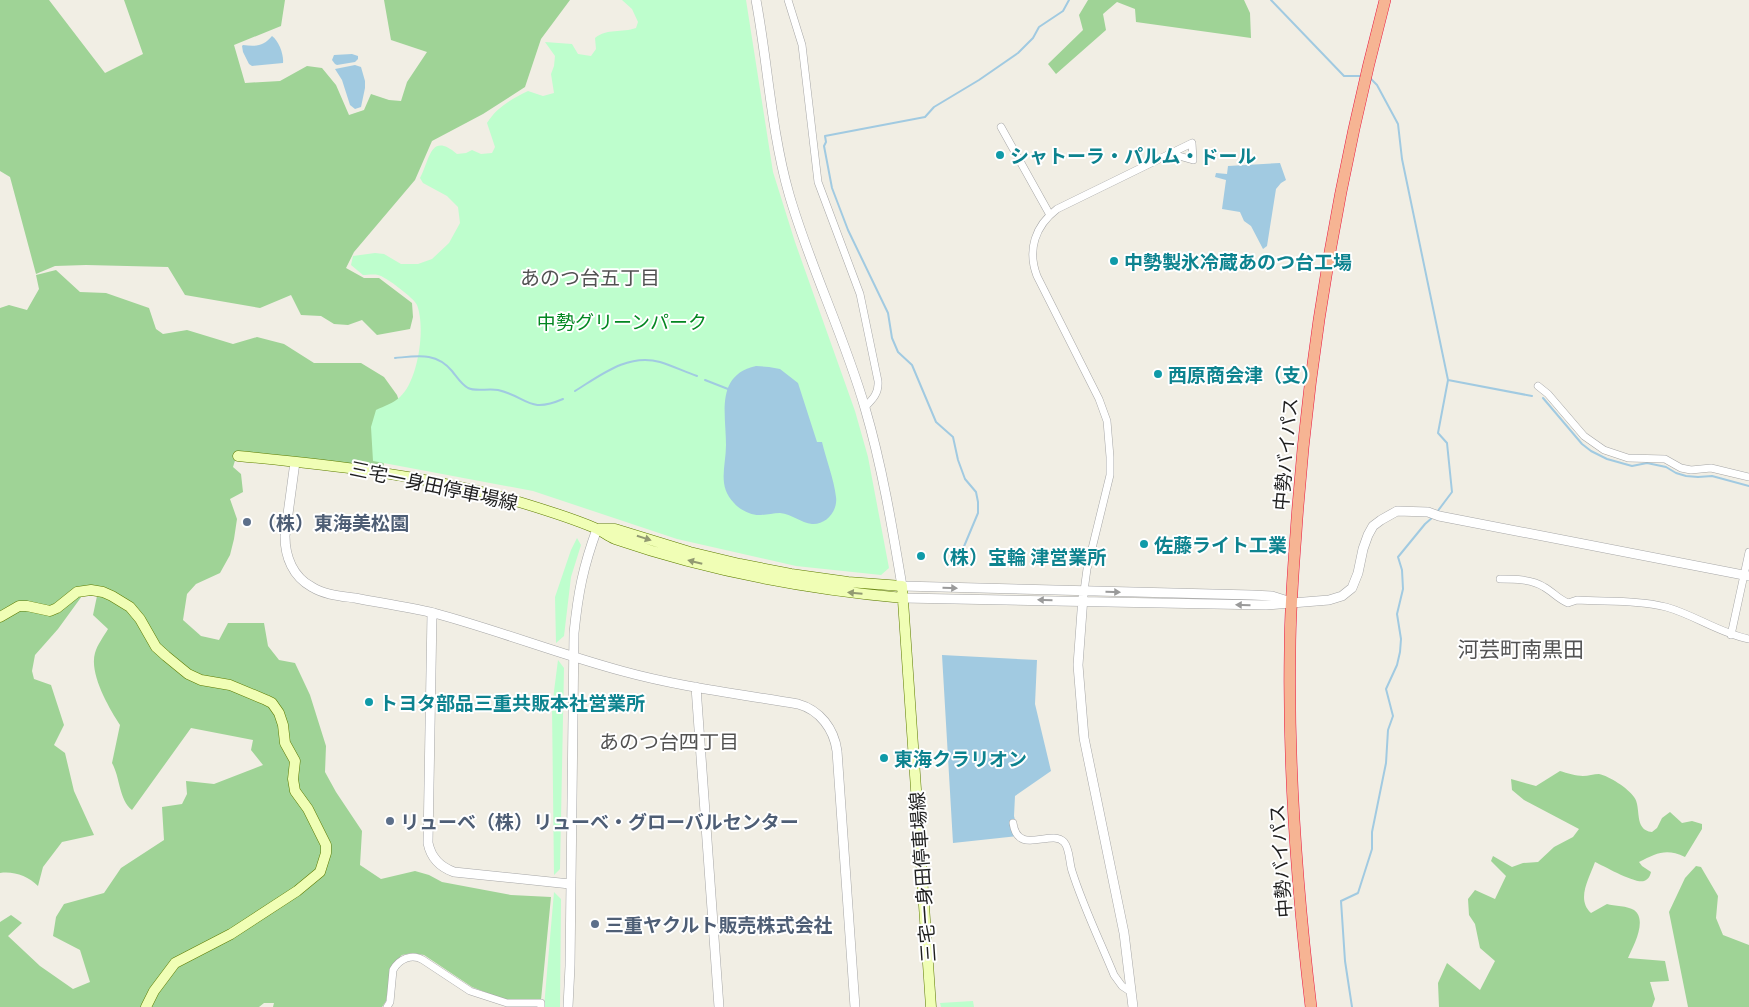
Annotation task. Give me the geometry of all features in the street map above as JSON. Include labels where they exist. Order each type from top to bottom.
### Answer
[{"type":"highway","name":"中勢バイパス","points":[[1311,1007],[1296,860],[1291,750],[1291,602],[1298,495],[1311,366],[1337,208],[1361,94],[1385,0]]},
{"type":"main road","name":"三宅一身田停車場線","points":[[238,456],[355,468],[442,483],[529,505],[597,529],[613,538],[660,553],[761,579],[842,592],[903,598]]},
{"type":"main road","name":"三宅一身田停車場線","points":[[597,529],[615,528],[690,552],[791,574],[848,582],[902,586],[931,1007]]},
{"type":"main road","points":[[0,617],[19,606],[50,611],[57,608],[77,592],[91,590],[103,592],[130,607],[140,619],[156,647],[188,674],[208,681],[230,685],[266,700],[279,713],[283,725],[285,743],[295,761],[293,779],[295,791],[308,809],[326,845],[326,853],[320,872],[298,891],[232,934],[175,963],[154,991],[146,1007]]},
{"type":"street","points":[[756,0],[771,105],[789,195],[865,407],[882,476],[902,586],[1266,605],[1334,599],[1347,592],[1355,581],[1364,544],[1373,526],[1389,514],[1404,511],[1428,512],[1439,516],[1747,575]]},
{"type":"street","points":[[788,0],[802,45],[818,182],[860,294],[879,386],[876,396],[865,407]]},
{"type":"street","points":[[1001,127],[1050,215]]},
{"type":"street","points":[[1133,1007],[1124,932],[1084,738],[1078,665],[1087,569],[1110,475],[1110,444],[1107,421],[1099,399],[1034,269],[1032,254],[1040,227],[1050,215],[1063,206],[1172,154]]},
{"type":"street","points":[[1538,386],[1548,394],[1584,436],[1604,450],[1628,458],[1664,459],[1681,468],[1691,470],[1711,468],[1749,477]]},
{"type":"street","points":[[295,462],[285,542],[289,560],[298,576],[311,587],[327,594],[432,613],[496,631],[623,672],[696,687],[804,705],[818,714],[831,730],[837,751],[855,1007]]},
{"type":"street","points":[[568,1007],[573,656],[577,594],[586,559],[597,529]]},
{"type":"street","points":[[1731,635],[1747,575],[1749,552]]},
{"type":"street","points":[[1500,579],[1535,582],[1568,603],[1577,600],[1666,607],[1731,635],[1749,639]]},
{"type":"street","points":[[903,598],[1083,596]]},
{"type":"street","points":[[432,613],[428,843],[433,856],[441,866],[454,872],[570,884]]},
{"type":"street","points":[[696,687],[719,1007]]},
{"type":"street","points":[[1013,823],[1016,834],[1025,840],[1055,838],[1061,839],[1065,844],[1074,876],[1114,975],[1122,986],[1131,992]]},
{"type":"street","points":[[386,1007],[390,1002],[395,966],[402,960],[415,956],[470,991],[507,1003],[541,1003],[541,1007]]},
{"type":"green space","points":[[0,0],[49,0],[105,73],[143,54],[124,0],[285,0],[281,26],[234,45],[245,83],[280,81],[307,66],[322,68],[336,85],[349,115],[364,110],[371,94],[389,100],[401,101],[407,82],[427,52],[391,40],[384,0],[570,0],[541,39],[525,87],[483,114],[432,141],[415,180],[354,252],[346,268],[364,278],[379,278],[412,303],[413,317],[410,329],[377,335],[362,320],[348,325],[334,324],[321,316],[301,315],[291,295],[260,308],[185,295],[168,267],[55,266],[36,274],[10,177],[0,171]]},
{"type":"green space","name":"中勢グリーンパーク","points":[[622,0],[746,0],[773,172],[795,242],[855,411],[868,457],[889,568],[881,575],[796,566],[677,539],[533,491],[373,461],[371,427],[376,410],[398,399],[412,379],[419,354],[420,315],[415,302],[393,283],[382,276],[363,275],[351,265],[353,256],[375,253],[384,254],[401,264],[418,264],[432,259],[449,243],[460,223],[458,207],[447,196],[423,183],[420,178],[432,151],[436,147],[441,146],[457,154],[472,150],[481,154],[492,153],[495,147],[487,123],[495,112],[511,100],[528,91],[543,96],[554,93],[551,74],[555,56],[545,42],[572,44],[578,54],[591,56],[596,49],[595,38],[604,33],[636,28],[638,22],[632,9]]},
{"type":"green space","points":[[1088,0],[1244,0],[1250,13],[1251,38],[1136,22],[1135,9],[1117,2],[1103,14],[1106,30],[1056,74],[1048,64],[1083,30],[1079,15]]},
{"type":"green space","points":[[56,270],[80,292],[106,293],[149,308],[156,329],[163,334],[187,330],[233,344],[257,337],[284,344],[314,363],[361,363],[384,377],[397,395],[402,410],[381,427],[384,468],[297,458],[237,454],[233,467],[241,474],[243,492],[230,499],[237,519],[230,555],[220,573],[196,584],[187,594],[183,620],[201,636],[219,640],[228,623],[264,623],[268,646],[279,660],[295,663],[310,695],[326,746],[325,772],[362,831],[360,865],[381,879],[415,871],[429,875],[442,882],[511,895],[551,897],[541,1000],[508,1001],[472,987],[424,955],[412,953],[402,955],[392,965],[386,1001],[382,1007],[273,1007],[274,1003],[264,1003],[259,1007],[0,1007],[0,922],[11,915],[22,923],[8,936],[40,966],[73,989],[90,982],[80,950],[53,936],[56,917],[64,904],[104,893],[121,868],[164,840],[162,807],[182,804],[187,794],[186,781],[214,784],[263,765],[251,750],[253,740],[191,728],[132,810],[122,794],[112,763],[120,725],[101,690],[95,671],[95,653],[108,629],[93,615],[97,596],[82,596],[58,629],[35,655],[32,671],[34,679],[51,685],[64,725],[54,745],[65,753],[74,791],[94,835],[62,842],[43,867],[38,886],[30,879],[20,875],[0,873],[0,308],[9,305],[27,310],[39,289],[36,275]]},
{"type":"green space","points":[[577,538],[581,545],[571,577],[564,636],[556,643],[555,597]]},
{"type":"green space","points":[[558,660],[564,668],[560,869],[554,875],[552,707]]},
{"type":"green space","points":[[1560,771],[1580,776],[1599,774],[1618,783],[1634,797],[1638,806],[1640,823],[1646,830],[1652,832],[1657,828],[1662,818],[1670,812],[1682,823],[1692,821],[1702,824],[1702,829],[1685,857],[1667,852],[1651,856],[1639,862],[1651,872],[1646,880],[1634,880],[1595,862],[1585,889],[1584,902],[1591,913],[1607,904],[1628,908],[1638,914],[1640,927],[1628,958],[1665,961],[1669,981],[1650,982],[1655,999],[1652,1007],[1439,1007],[1438,983],[1447,963],[1480,990],[1495,961],[1480,948],[1475,924],[1469,915],[1468,899],[1475,890],[1495,899],[1506,876],[1491,861],[1493,856],[1512,867],[1523,863],[1538,862],[1554,847],[1573,837],[1579,829],[1524,800],[1512,790],[1511,779],[1536,786]]},
{"type":"green space","points":[[1696,866],[1701,867],[1718,896],[1716,918],[1723,935],[1749,945],[1749,1007],[1688,1007],[1669,912],[1685,878]]},
{"type":"green space","points":[[554,892],[561,899],[560,1007],[544,1007]]},
{"type":"green space","points":[[973,1001],[974,1007],[941,1007],[940,1003]]},
{"type":"water","points":[[272,36],[280,48],[283,63],[252,66],[249,64],[242,46],[259,45],[266,42]]},
{"type":"water","points":[[352,54],[358,56],[355,62],[337,65],[332,60],[334,55]]},
{"type":"water","points":[[355,65],[361,67],[365,88],[361,107],[355,109],[350,105],[342,80],[335,69]]},
{"type":"water","points":[[1280,163],[1286,180],[1276,189],[1267,246],[1263,249],[1251,226],[1244,221],[1240,212],[1222,209],[1226,180],[1215,177],[1216,173],[1227,174],[1228,166]]},
{"type":"water","points":[[756,366],[780,369],[798,383],[817,442],[822,442],[835,490],[836,502],[833,512],[822,522],[812,524],[780,513],[758,515],[750,513],[737,506],[726,490],[724,483],[725,409],[728,387],[734,378],[743,371]]},
{"type":"water","points":[[942,655],[1037,660],[1035,704],[1051,771],[1015,796],[1014,816],[1019,836],[953,843]]},
{"type":"waterway","points":[[960,556],[978,513],[976,492],[965,479],[958,460],[953,437],[936,422],[912,365],[898,352],[892,338],[888,313],[848,230],[832,188],[824,146],[826,142],[825,136],[925,117],[934,107],[979,80],[1018,53],[1033,38],[1039,27],[1063,11],[1069,0]]},
{"type":"waterway","points":[[1271,0],[1344,76],[1361,76]]},
{"type":"waterway","points":[[1370,78],[1377,85],[1398,124],[1402,159],[1448,380],[1438,433],[1447,443],[1452,492],[1437,512]]},
{"type":"waterway","points":[[395,358],[433,358],[446,365],[468,388],[498,390],[535,405],[563,399]]},
{"type":"waterway","points":[[575,391],[605,372],[637,360],[660,362],[697,376]]},
{"type":"waterway","points":[[705,380],[728,389]]},
{"type":"waterway","points":[[1448,380],[1532,396]]},
{"type":"waterway","points":[[1543,398],[1582,444],[1607,459],[1632,466],[1647,463],[1666,467],[1686,476],[1712,476],[1749,486]]},
{"type":"waterway","points":[[1352,1007],[1345,961],[1341,901],[1358,893],[1372,849],[1372,832],[1386,763],[1388,730],[1393,716],[1386,689],[1397,665],[1400,652],[1401,639],[1397,614],[1403,589],[1402,570],[1398,557],[1433,517]]},
{"type":"place","name":"シャトーラ・パルム・ドール","points":[[1000,155]]},
{"type":"place","name":"中勢製氷冷蔵あのつ台工場","points":[[1114,261]]},
{"type":"place","name":"西原商会津（支）","points":[[1158,374]]},
{"type":"place","name":"（株）東海美松園","points":[[247,522]]},
{"type":"place","name":"佐藤ライト工業","points":[[1144,544]]},
{"type":"place","name":"（株）宝輪 津営業所","points":[[921,556]]},
{"type":"place","name":"トヨタ部品三重共販本社営業所","points":[[369,702]]},
{"type":"place","name":"東海クラリオン","points":[[884,758]]},
{"type":"place","name":"リューベ（株）リューベ・グローバルセンター","points":[[390,821]]},
{"type":"place","name":"三重ヤクルト販売株式会社","points":[[595,924]]},
{"type":"district","name":"あのつ台五丁目","points":[[590,277]]},
{"type":"district","name":"河芸町南黒田","points":[[1521,649]]},
{"type":"district","name":"あのつ台四丁目","points":[[669,741]]}]
